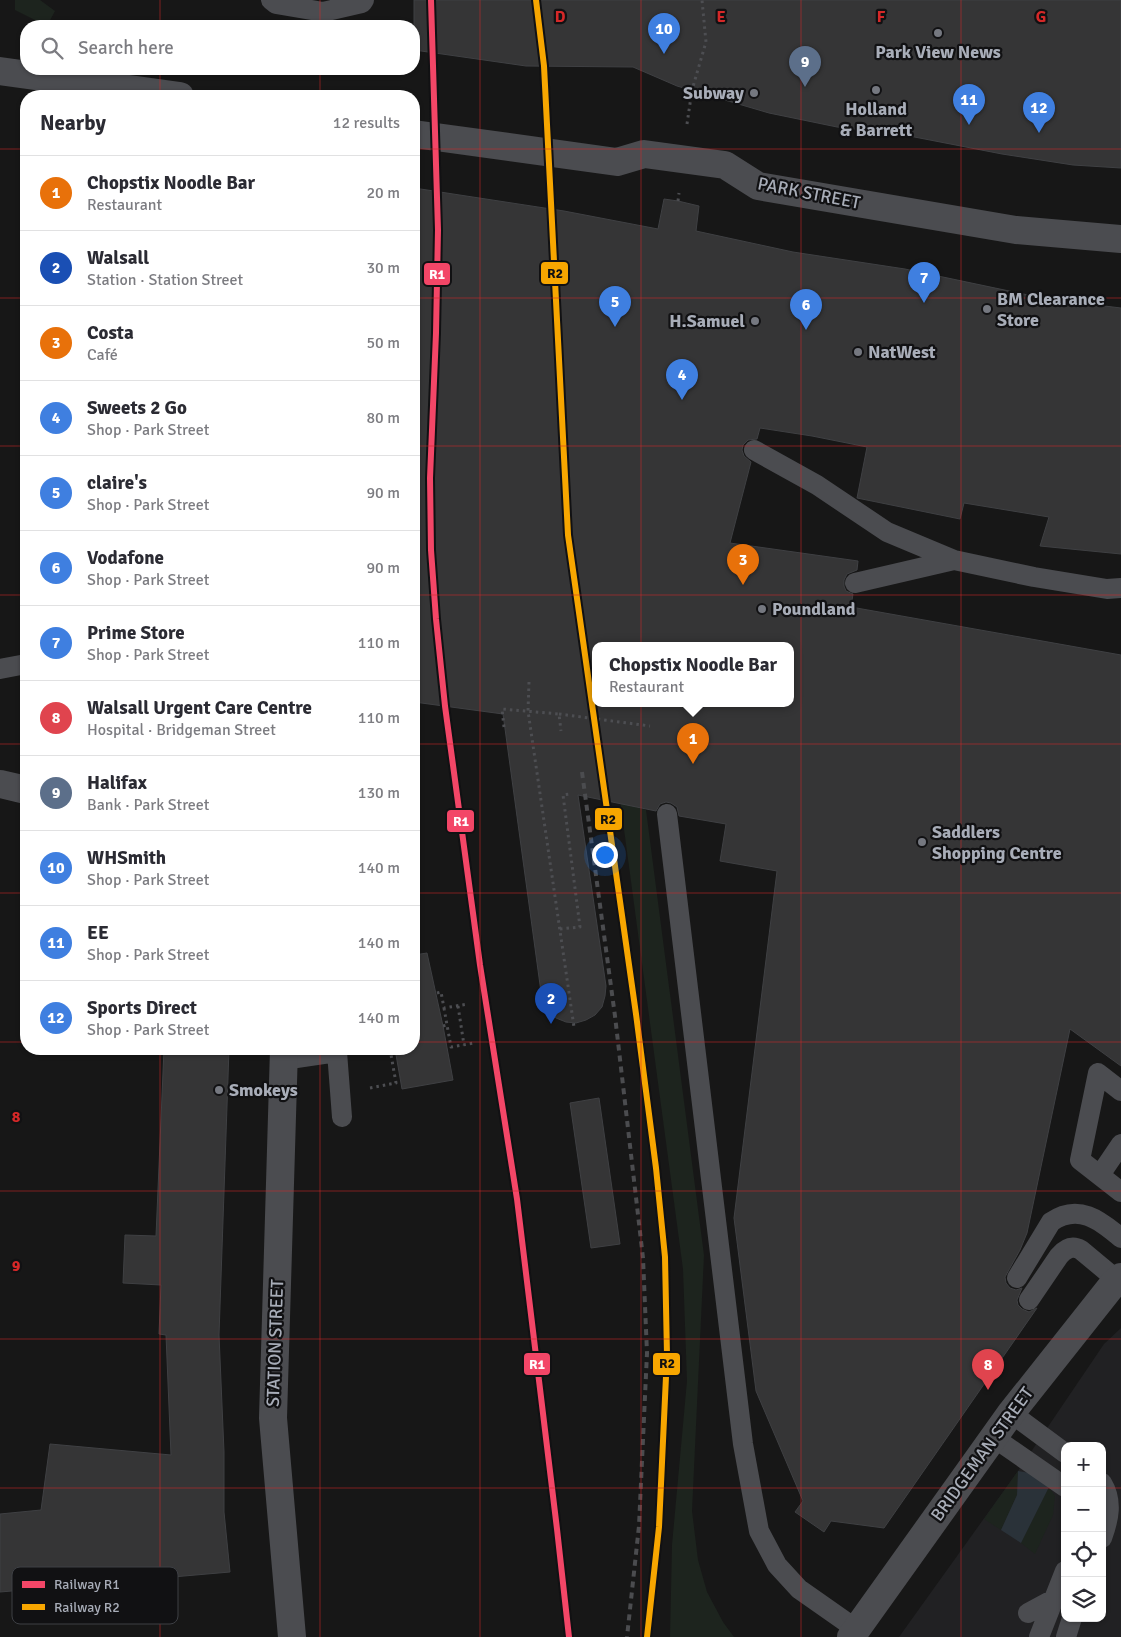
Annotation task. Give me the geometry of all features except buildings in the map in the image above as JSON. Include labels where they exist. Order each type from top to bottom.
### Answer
[{"type":"street","points":[[0,70],[20,73]]},
{"type":"street","points":[[35,75],[138,90]]},
{"type":"street","name":"PARK STREET","points":[[420,135],[617,162],[644,154],[725,165],[758,186],[1016,230],[1121,239]]},
{"type":"street","points":[[0,784],[20,789]]},
{"type":"street","name":"STATION STREET","points":[[283,1055],[273,1418],[292,1637]]},
{"type":"street","name":"BRIDGEMAN STREET","points":[[853,1633],[1010,1412],[1119,1278]]},
{"type":"lane","points":[[270,0],[276,4],[323,12],[362,3],[364,0]]},
{"type":"lane","points":[[754,450],[817,485],[887,532],[954,560],[1034,577],[1107,588],[1121,588]]},
{"type":"lane","points":[[855,583],[954,560]]},
{"type":"lane","points":[[0,669],[20,665]]},
{"type":"lane","points":[[667,814],[743,1444],[759,1531],[777,1565],[800,1588],[853,1633]]},
{"type":"lane","points":[[337,1055],[342,1117]]},
{"type":"lane","points":[[1121,1091],[1098,1073],[1080,1160],[1121,1192]]},
{"type":"lane","points":[[1100,1175],[1121,1144]]},
{"type":"lane","points":[[1017,1278],[1051,1222],[1058,1217],[1074,1213],[1090,1216],[1121,1238]]},
{"type":"lane","points":[[1029,1300],[1059,1256],[1069,1248],[1076,1247],[1081,1250],[1119,1278]]},
{"type":"lane","points":[[1010,1412],[1061,1450]]},
{"type":"lane","points":[[993,1437],[1061,1484]]},
{"type":"lane","points":[[1104,1487],[1110,1504],[1108,1523],[1104,1532]]},
{"type":"lane","points":[[1039,1637],[1063,1577]]},
{"type":"lane","points":[[1028,1613],[1054,1599]]},
{"type":"lane","points":[[1066,1637],[1071,1622]]},
{"type":"path","points":[[692,90],[706,42],[702,0]]},
{"type":"path","points":[[529,682],[528,711],[574,1027]]},
{"type":"path","points":[[504,727],[502,709],[559,714],[650,726]]},
{"type":"path","points":[[559,714],[561,731]]},
{"type":"path","points":[[560,929],[580,927],[563,795],[570,794]]},
{"type":"path","points":[[437,993],[441,992],[445,1026],[451,1047],[474,1043]]},
{"type":"path","points":[[444,1008],[468,1004]]},
{"type":"path","points":[[458,1006],[464,1045]]},
{"type":"shaded area","points":[[15,0],[40,0],[55,11],[50,20],[35,20],[15,10]]},
{"type":"shaded area","points":[[617,777],[631,779],[633,806],[646,810],[704,1255],[692,1511],[698,1560],[707,1592],[723,1622],[734,1637],[670,1637],[672,1545],[687,1381],[683,1269]]},
{"type":"shaded area","points":[[1121,1328],[1121,1637],[899,1637],[1018,1471],[1104,1344]]},
{"type":"shaded area","points":[[1018,1471],[1017,1495],[1001,1530],[984,1519]]},
{"type":"shaded area","points":[[1018,1471],[1030,1473],[1049,1487],[1021,1543],[1001,1530],[1017,1495]]},
{"type":"shaded area","points":[[1049,1487],[1055,1496],[1053,1515],[1035,1554],[1021,1543]]},
{"type":"railway","points":[[582,772],[615,1016],[643,1258],[647,1353],[639,1526],[627,1637]]},
{"type":"railway","points":[[601,775],[636,1014],[656,1168],[665,1257],[667,1355],[659,1527],[647,1637]]},
{"type":"rail line","name":"R1","points":[[431,0],[438,230],[430,478],[431,550],[436,619],[445,706],[480,965],[517,1199],[569,1637]]},
{"type":"rail line","name":"R2","points":[[536,0],[544,66],[568,535],[592,704]]},
{"type":"rail line","name":"R2","points":[[592,707],[636,1014],[656,1168],[665,1257],[667,1355],[659,1527],[647,1637]]},
{"type":"place","name":"Park View News","points":[[938,33]]},
{"type":"place","name":"WHSmith","points":[[664,54]]},
{"type":"place","name":"Halifax","points":[[805,87]]},
{"type":"place","name":"Holland & Barrett","points":[[876,90]]},
{"type":"place","name":"Subway","points":[[754,93]]},
{"type":"place","name":"EE","points":[[969,125]]},
{"type":"place","name":"Sports Direct","points":[[1039,133]]},
{"type":"place","name":"Prime Store","points":[[924,303]]},
{"type":"place","name":"BM Clearance Store","points":[[987,309]]},
{"type":"place","name":"H.Samuel","points":[[755,321]]},
{"type":"place","name":"claire's","points":[[615,327]]},
{"type":"place","name":"Vodafone","points":[[806,330]]},
{"type":"place","name":"NatWest","points":[[858,352]]},
{"type":"place","name":"Sweets 2 Go","points":[[682,400]]},
{"type":"place","name":"Costa","points":[[743,585]]},
{"type":"place","name":"Poundland","points":[[762,609]]},
{"type":"place","name":"Chopstix Noodle Bar","points":[[693,764]]},
{"type":"place","name":"Saddlers Shopping Centre","points":[[922,842]]},
{"type":"place","name":"Walsall","points":[[551,1024]]},
{"type":"place","name":"Smokeys","points":[[219,1090]]},
{"type":"place","name":"Walsall Urgent Care Centre","points":[[988,1390]]}]
